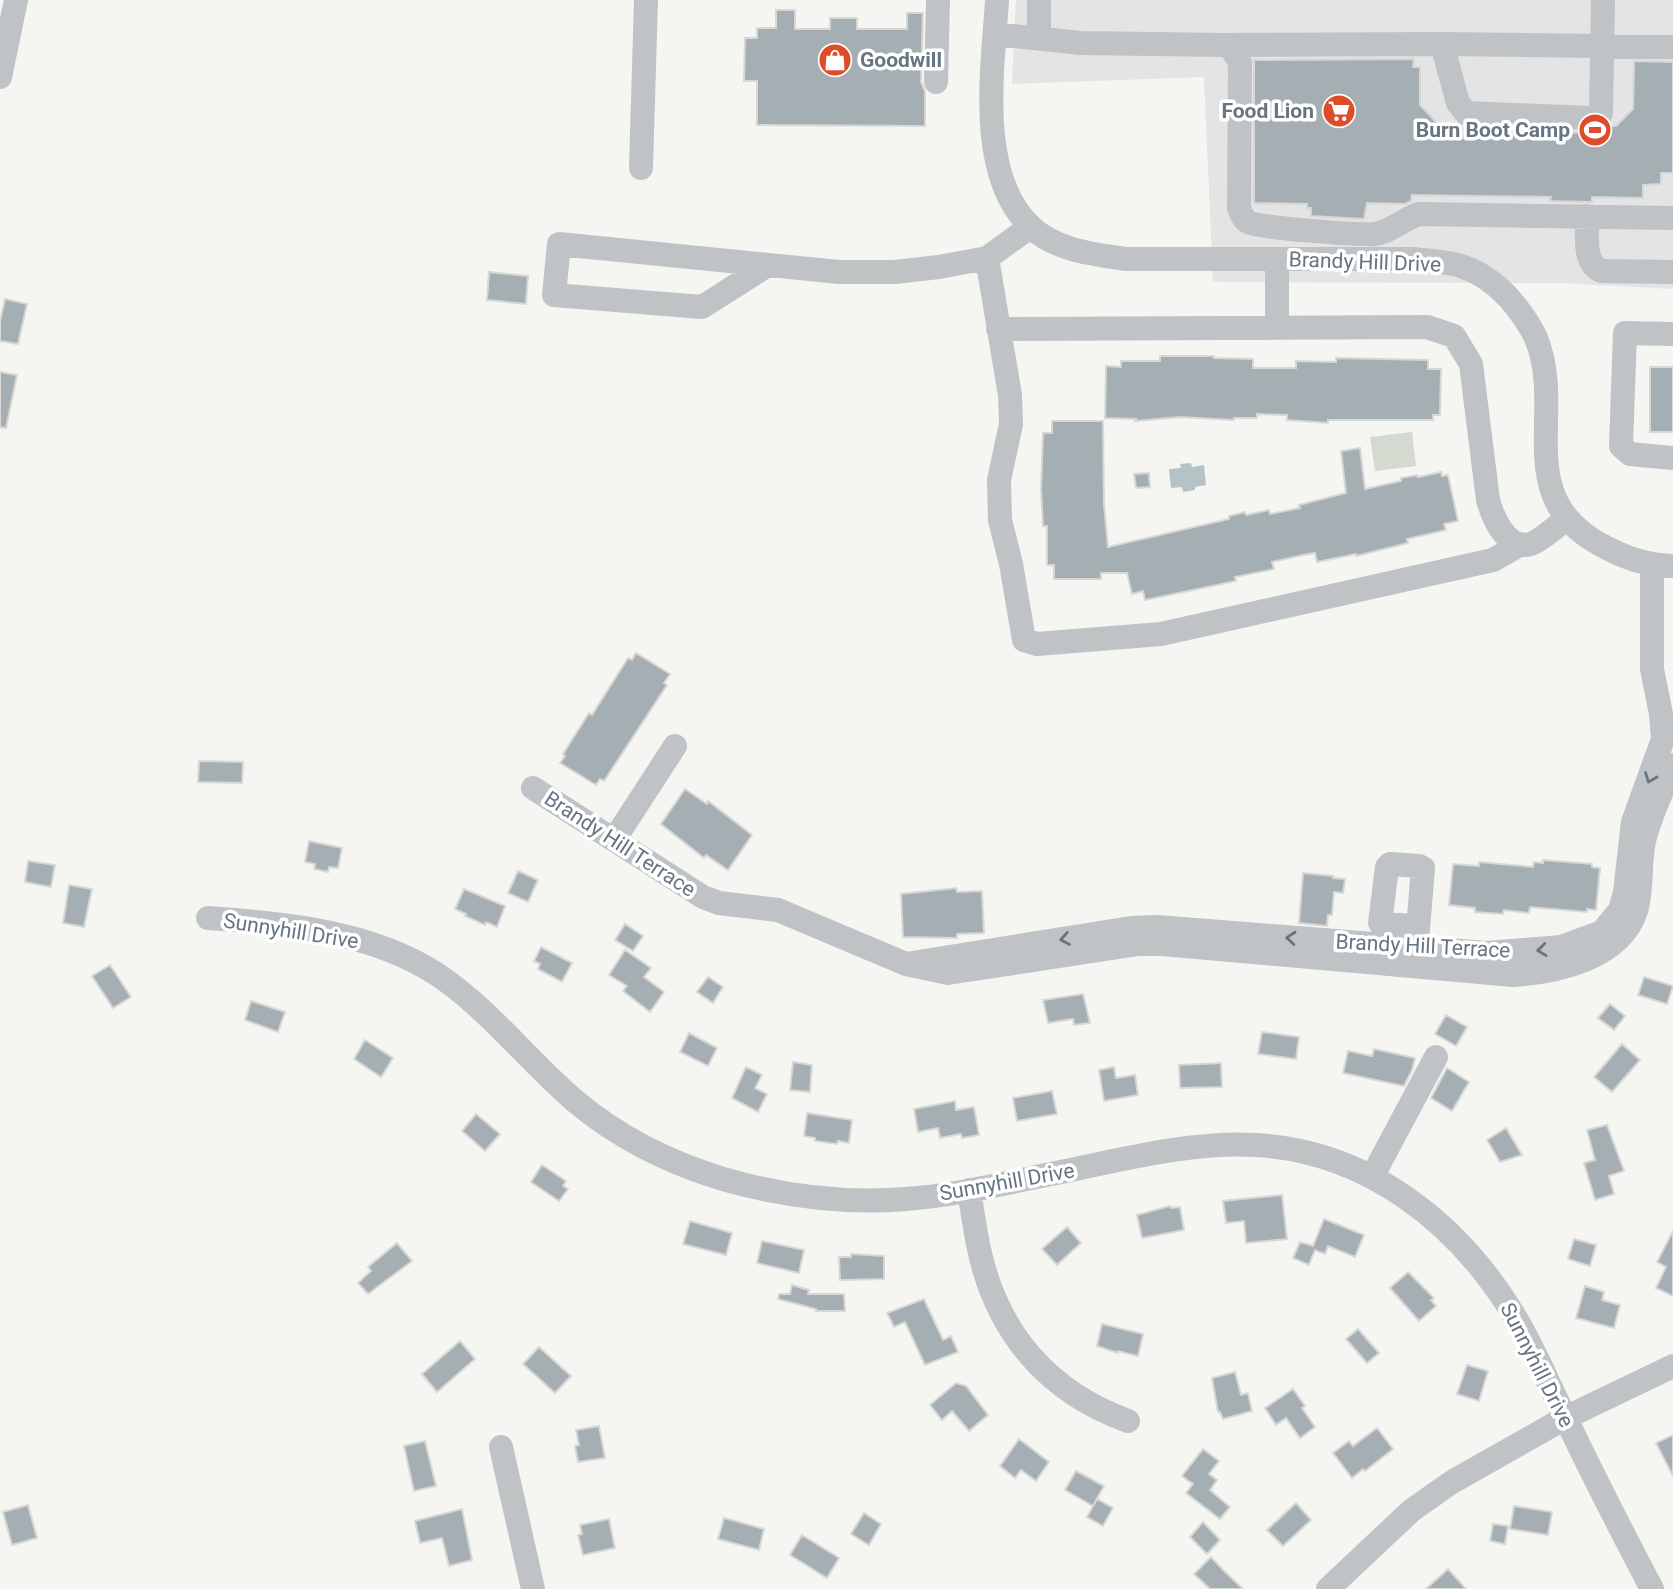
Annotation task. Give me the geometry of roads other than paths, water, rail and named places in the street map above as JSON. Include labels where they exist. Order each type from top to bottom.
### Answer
[{"type":"street","points":[[0,77],[16,0]]},
{"type":"street","points":[[641,168],[646,0]]},
{"type":"street","points":[[936,82],[938,0]]},
{"type":"street","points":[[768,265],[702,307],[554,295],[559,244],[839,272],[895,272],[987,258],[1030,227],[1003,185],[995,152],[992,116],[997,0]]},
{"type":"street","points":[[1039,0],[1039,38]]},
{"type":"street","points":[[1442,44],[1458,103],[1466,113],[1590,118],[1601,113],[1603,0]]},
{"type":"street","points":[[995,34],[1081,43],[1673,47]]},
{"type":"street","points":[[1224,45],[1231,48],[1240,62],[1239,208],[1248,222],[1375,234],[1419,215],[1673,218]]},
{"type":"street","points":[[1587,216],[1588,260],[1592,267],[1601,271],[1673,272]]},
{"type":"street","name":"Brandy Hill Drive","points":[[1030,227],[1055,242],[1083,252],[1125,259],[1413,259],[1460,265],[1487,278],[1501,289],[1522,313],[1536,340],[1544,373],[1547,478],[1567,518],[1593,542],[1621,555],[1664,566]]},
{"type":"street","points":[[987,258],[1010,395],[1011,424],[999,480],[1000,520],[1024,639],[1037,644],[1161,635],[1493,560],[1521,544]]},
{"type":"street","points":[[1277,259],[1277,328]]},
{"type":"street","points":[[998,329],[1427,327],[1454,336],[1471,364],[1488,500],[1494,521],[1507,537],[1521,544],[1533,544],[1567,518]]},
{"type":"street","points":[[1673,334],[1625,333],[1622,446],[1630,454],[1673,458]]},
{"type":"street","points":[[1664,566],[1665,655],[1673,691]]},
{"type":"street","name":"Brandy Hill Terrace","points":[[533,788],[703,897],[719,903],[778,910],[906,964],[1131,928],[1157,927],[1487,953],[1561,947],[1602,932],[1620,910],[1625,892],[1633,822],[1663,739],[1652,670],[1664,566]]},
{"type":"street","points":[[614,839],[675,746]]},
{"type":"street","name":"Brandy Hill Terrace","points":[[1417,947],[1513,975],[1539,973],[1594,956],[1626,931],[1635,912],[1643,844],[1673,765]]},
{"type":"street","name":"Sunnyhill Drive","points":[[208,918],[264,922],[319,931],[373,944],[404,957],[462,992],[572,1098],[609,1128],[664,1158],[734,1182],[771,1191],[850,1201],[907,1199],[969,1190],[1167,1152],[1251,1144],[1285,1147],[1344,1163],[1409,1199],[1439,1222],[1488,1275],[1537,1357],[1652,1589]]},
{"type":"street","points":[[1372,1177],[1436,1057]]},
{"type":"street","points":[[969,1190],[984,1268],[1011,1329],[1031,1358],[1055,1382],[1077,1399],[1128,1421]]},
{"type":"street","points":[[1328,1589],[1412,1510],[1452,1482],[1565,1418],[1673,1366]]},
{"type":"street","points":[[501,1447],[533,1589]]},
{"type":"place","name":"Goodwill","points":[[835,60]]},
{"type":"place","name":"Food Lion","points":[[1339,111]]},
{"type":"place","name":"Burn Boot Camp","points":[[1595,130]]}]
